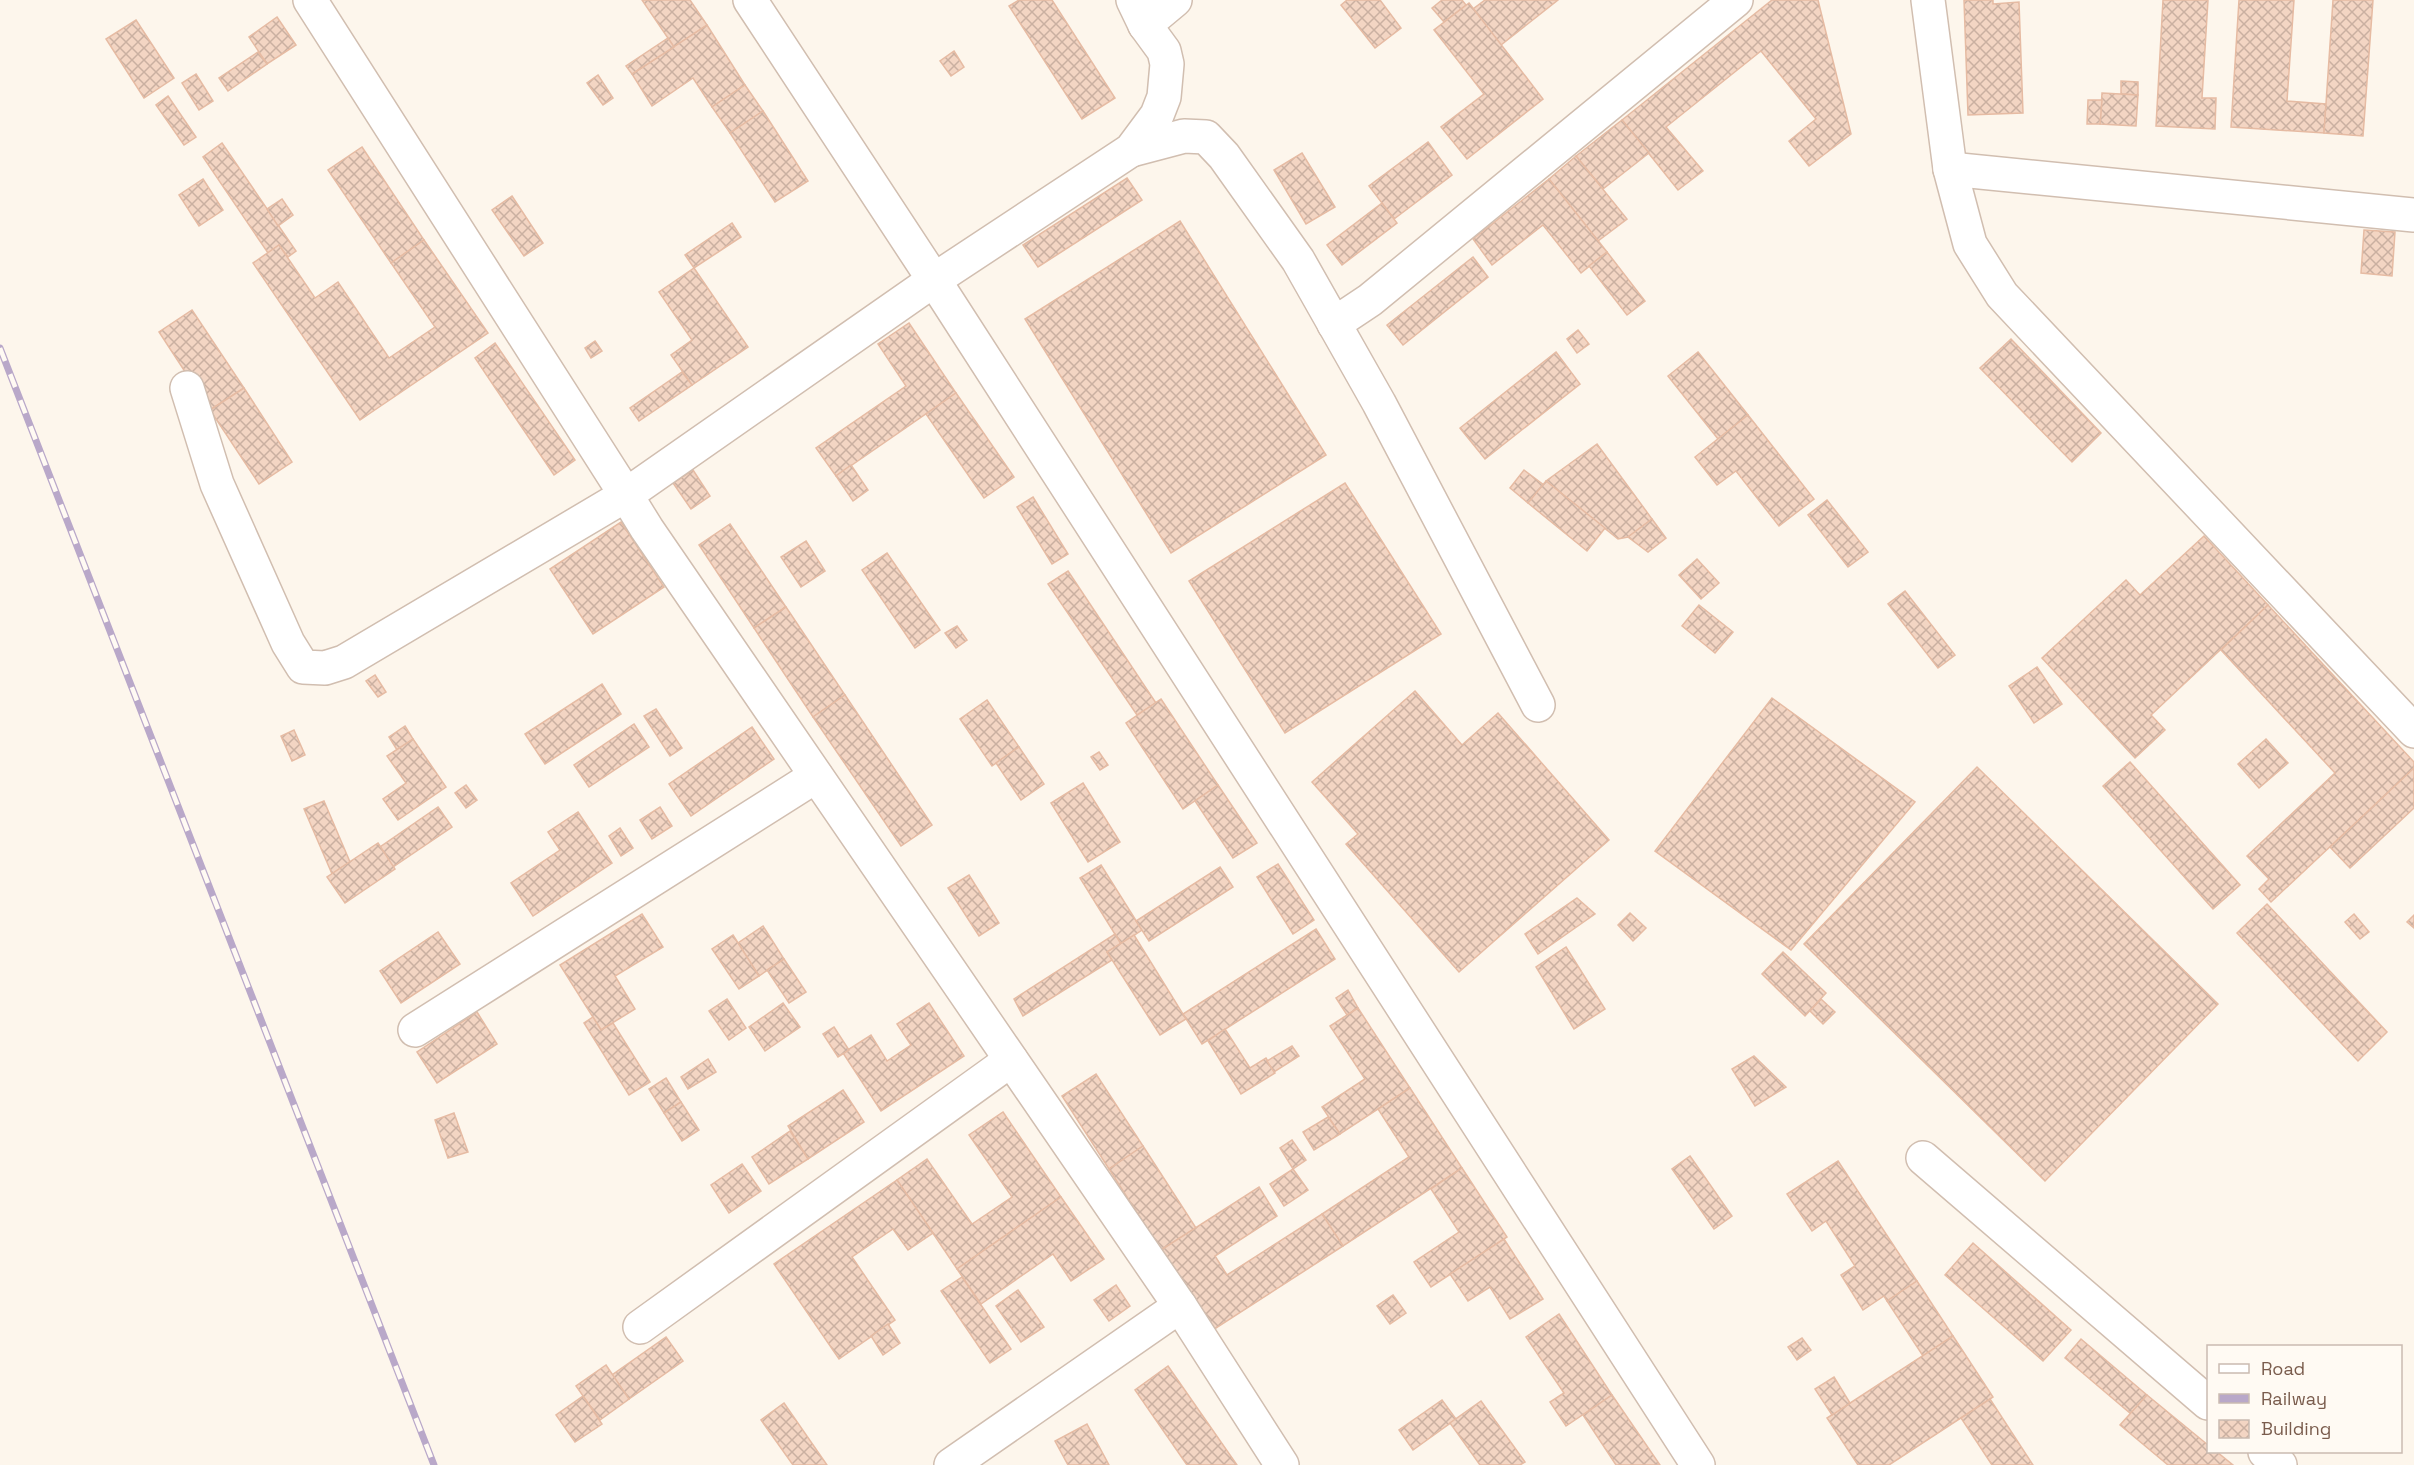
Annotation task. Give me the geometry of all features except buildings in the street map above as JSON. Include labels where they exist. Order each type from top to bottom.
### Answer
[{"type":"street","points":[[310,0],[626,495],[1180,1306],[1282,1465]]},
{"type":"street","points":[[750,0],[934,280],[1698,1465]]},
{"type":"street","points":[[1131,150],[1157,115],[1164,97],[1167,64],[1164,51],[1139,12],[1175,0]]},
{"type":"street","points":[[1334,324],[1370,300],[1736,0]]},
{"type":"street","points":[[1928,0],[1950,170],[1970,244],[2002,295],[2414,731]]},
{"type":"street","points":[[187,388],[217,484],[288,643],[303,667],[325,668],[344,662],[626,495],[934,280],[1131,150],[1184,136],[1206,137],[1224,156],[1298,260],[1379,403],[1538,705]]},
{"type":"street","points":[[1950,170],[2414,215]]},
{"type":"street","points":[[415,1030],[816,776]]},
{"type":"street","points":[[640,1327],[1011,1060]]},
{"type":"street","points":[[1923,1158],[2207,1402]]},
{"type":"street","points":[[951,1465],[1180,1306]]},
{"type":"street","points":[[2266,1453],[2280,1465]]},
{"type":"railway","points":[[0,348],[434,1465]]}]
